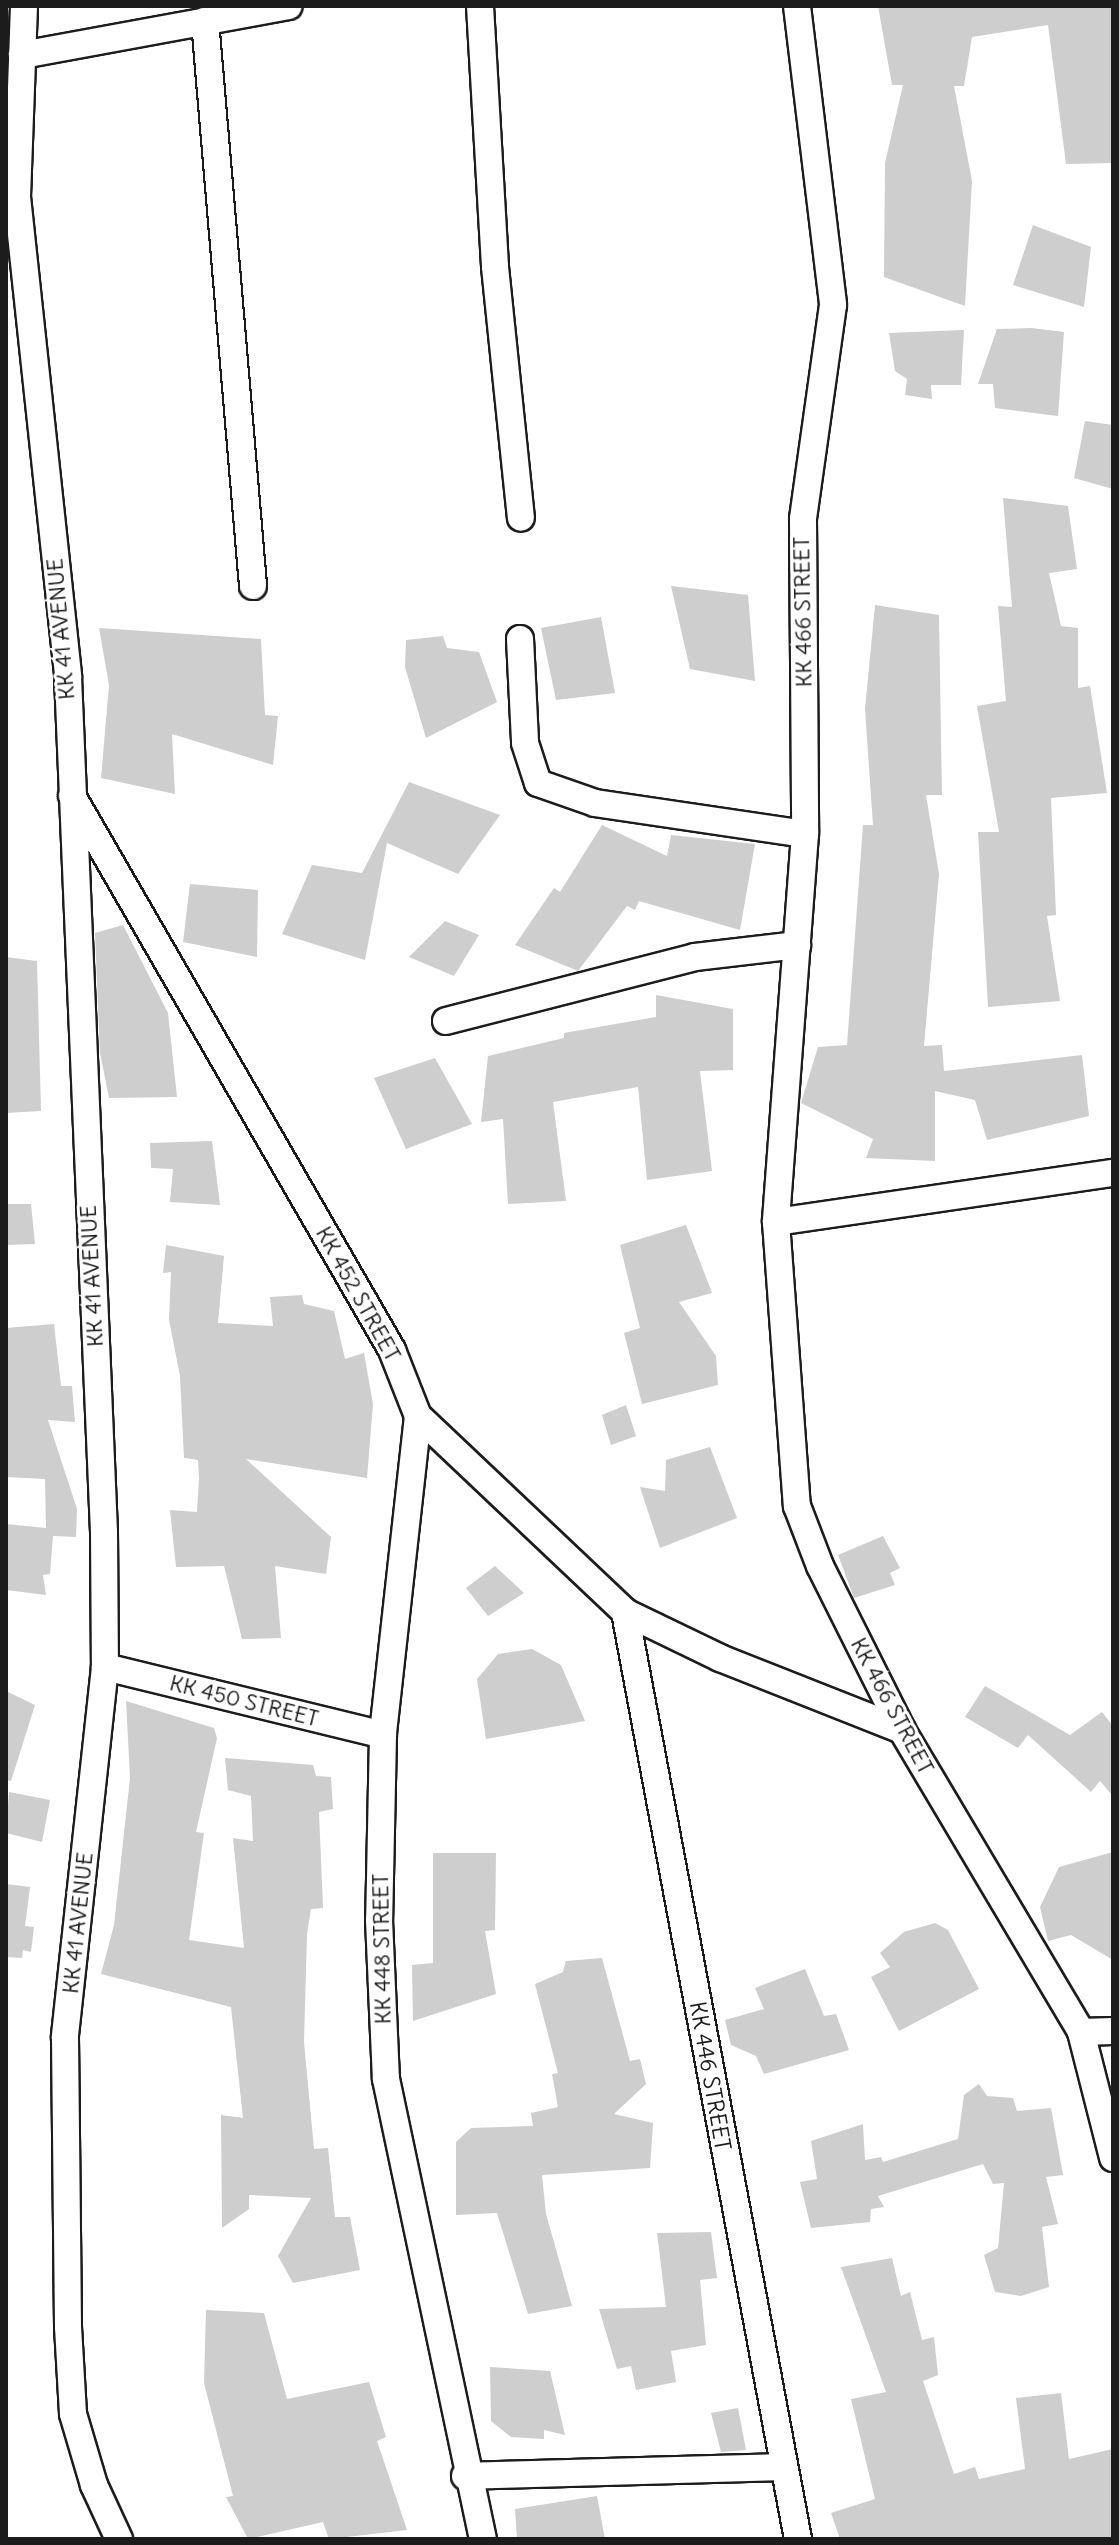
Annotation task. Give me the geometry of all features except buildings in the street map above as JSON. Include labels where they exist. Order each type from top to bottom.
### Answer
[{"type":"street","name":"KK 41 AVENUE","points":[[24,6],[11,197],[68,677],[105,1667],[65,2038],[65,2171],[73,2414],[94,2485],[119,2539]]},
{"type":"street","points":[[22,55],[205,21],[239,11],[289,6]]},
{"type":"street","points":[[480,6],[495,267],[521,518]]},
{"type":"street","name":"KK 466 STREET","points":[[797,6],[833,305],[803,519],[805,834],[776,1222],[797,1506],[820,1566],[902,1730],[1081,2032],[1113,2158]]},
{"type":"street","points":[[205,21],[253,586]]},
{"type":"street","points":[[520,639],[525,743],[538,783],[595,803],[805,834]]},
{"type":"street","name":"KK 452 STREET","points":[[70,793],[392,1350],[418,1416],[625,1612],[720,1658],[902,1730]]},
{"type":"street","points":[[446,1021],[681,960],[797,945]]},
{"type":"street","points":[[776,1222],[1113,1173]]},
{"type":"street","name":"KK 448 STREET","points":[[418,1416],[383,1735],[379,1920],[386,2079],[465,2476],[483,2539]]},
{"type":"street","name":"KK 446 STREET","points":[[625,1612],[781,2467],[798,2539]]},
{"type":"street","name":"KK 450 STREET","points":[[105,1667],[383,1735]]},
{"type":"street","points":[[1081,2032],[1113,2031]]},
{"type":"street","points":[[465,2476],[781,2467]]}]
